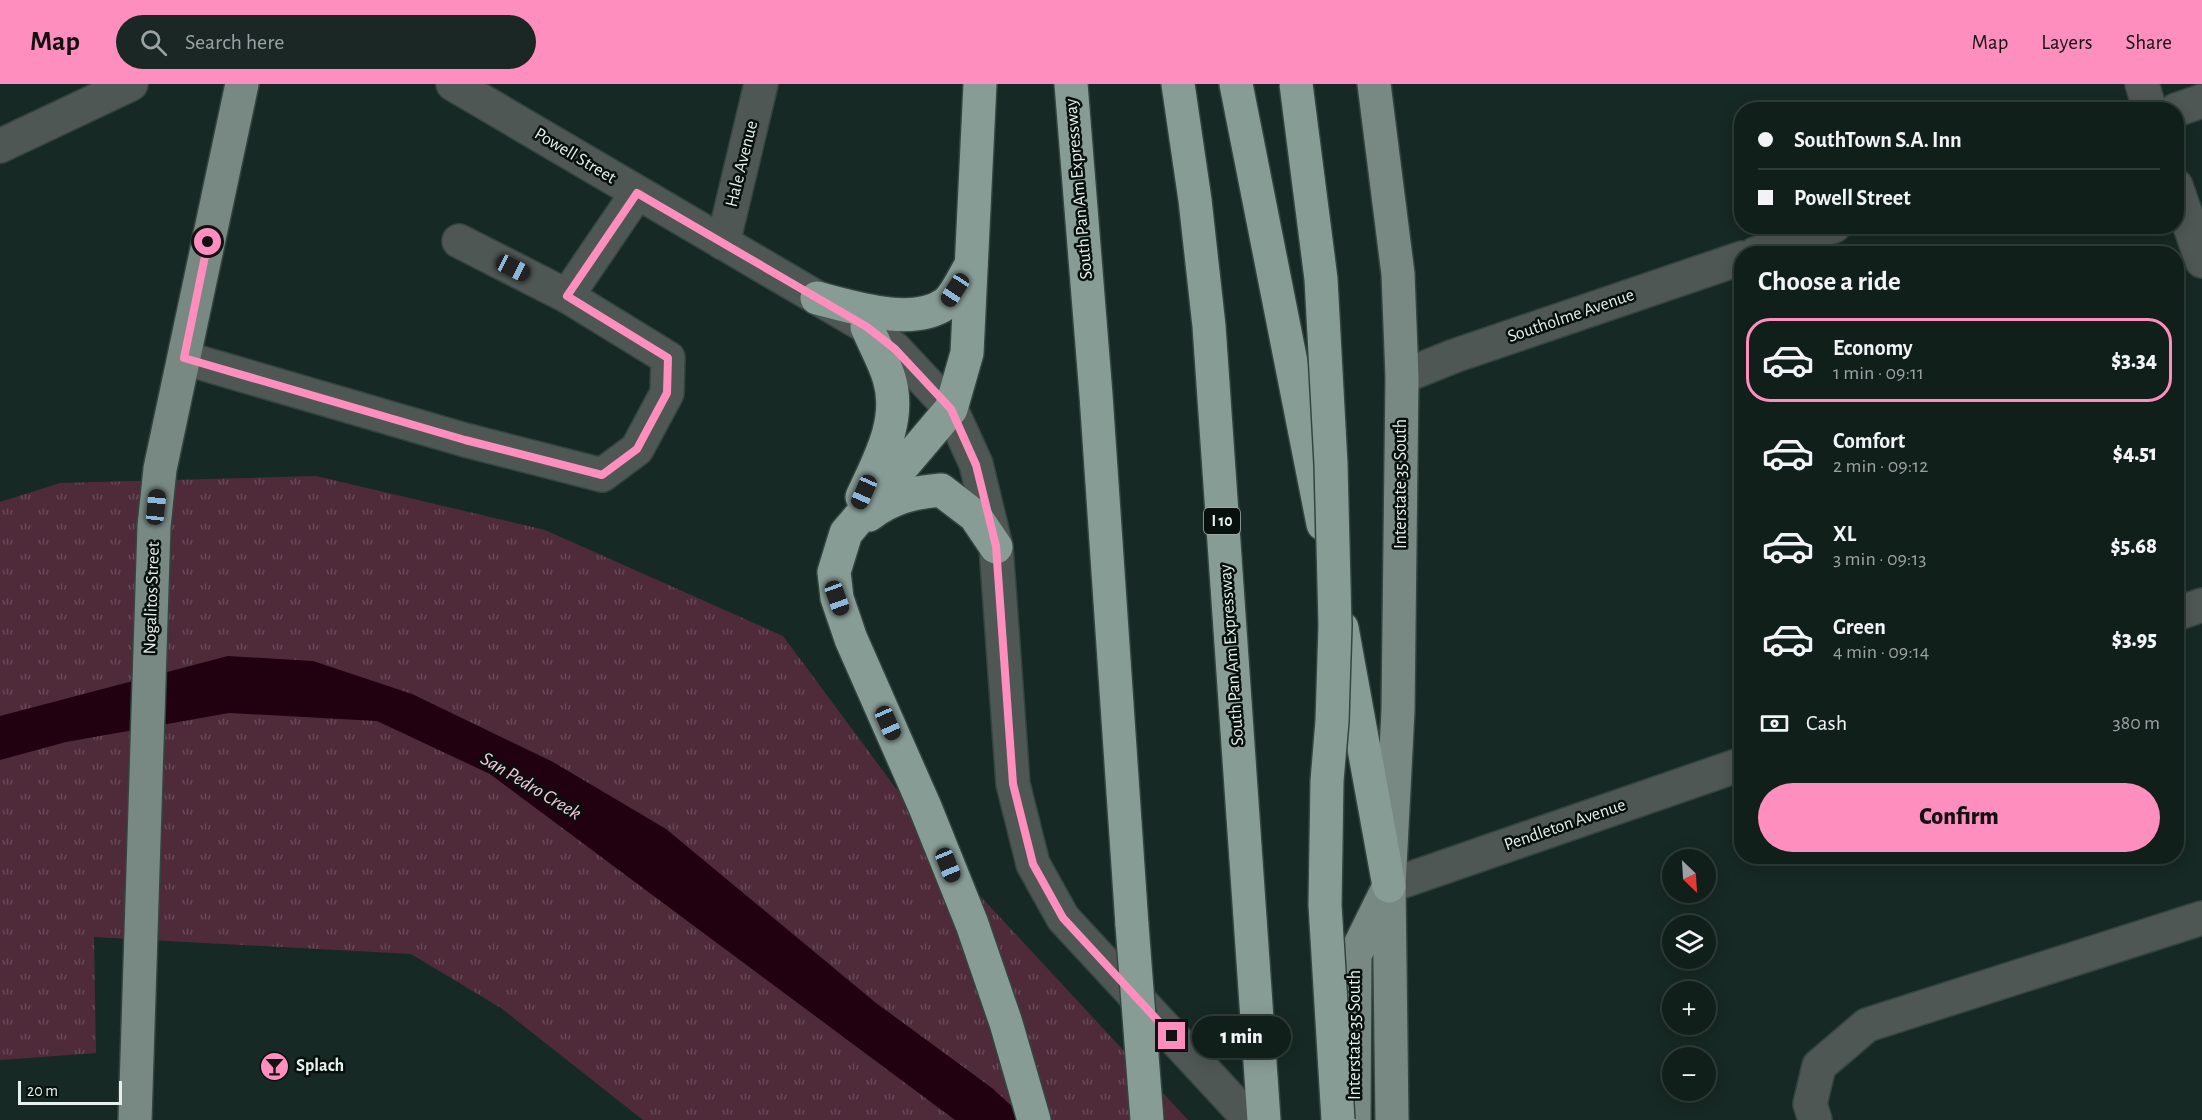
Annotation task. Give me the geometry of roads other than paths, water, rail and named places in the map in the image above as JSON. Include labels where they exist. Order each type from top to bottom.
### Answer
[{"type":"highway","points":[[846,533],[951,409],[967,353],[980,84]]},
{"type":"highway","name":"South Pan Am Expressway","points":[[1071,84],[1096,395],[1147,1120]]},
{"type":"highway","name":"South Pan Am Expressway","points":[[1178,84],[1196,200],[1209,326],[1264,1120]]},
{"type":"highway","points":[[1236,84],[1304,421],[1389,886]]},
{"type":"highway","points":[[1296,84],[1321,279],[1331,464],[1335,625],[1324,905],[1338,1120]]},
{"type":"highway","points":[[817,298],[855,308],[913,316],[946,304],[973,261]]},
{"type":"highway","points":[[867,327],[889,379],[893,416],[882,452],[846,533],[834,572],[837,598],[851,639],[925,807],[987,968],[1034,1120]]},
{"type":"highway","points":[[846,533],[881,506],[915,492],[941,490],[975,516],[996,546]]},
{"type":"main road","name":"Nogalitos Street","points":[[135,1120],[154,526],[160,469],[242,84]]},
{"type":"main road","name":"Interstate 35 South","points":[[1374,84],[1398,274],[1402,377],[1398,711],[1389,886],[1392,1120]]},
{"type":"main road","name":"Interstate 35 South","points":[[1354,1120],[1355,955],[1389,886]]},
{"type":"street","points":[[0,146],[131,84]]},
{"type":"street","name":"Powell Street","points":[[453,84],[867,327],[895,349],[951,409],[976,465],[996,546],[1013,784],[1033,864],[1063,918],[1250,1120]]},
{"type":"street","name":"Hale Avenue","points":[[723,243],[761,84]]},
{"type":"street","points":[[2142,84],[2148,102]]},
{"type":"street","points":[[2184,107],[2202,101]]},
{"type":"street","points":[[567,296],[637,193]]},
{"type":"street","points":[[2184,209],[2202,261]]},
{"type":"street","points":[[1778,246],[1811,234]]},
{"type":"street","points":[[184,358],[465,440],[602,475],[637,449],[667,393],[668,358],[567,296],[459,241]]},
{"type":"street","name":"Southolme Avenue","points":[[1402,377],[1454,356],[1734,261]]},
{"type":"street","points":[[2184,611],[2202,605]]},
{"type":"street","name":"Pendleton Avenue","points":[[1389,886],[1734,767]]},
{"type":"street","points":[[1815,1120],[1810,1104],[1819,1066],[1867,1025],[2202,918]]},
{"type":"water","name":"San Pedro Creek","points":[[228,656],[313,661],[412,694],[553,762],[666,829],[876,1003],[992,1088],[1027,1120],[955,1120],[490,774],[377,721],[229,713],[66,742],[0,760],[0,716]]},
{"type":"place","name":"Splach","points":[[275,1066]]}]
